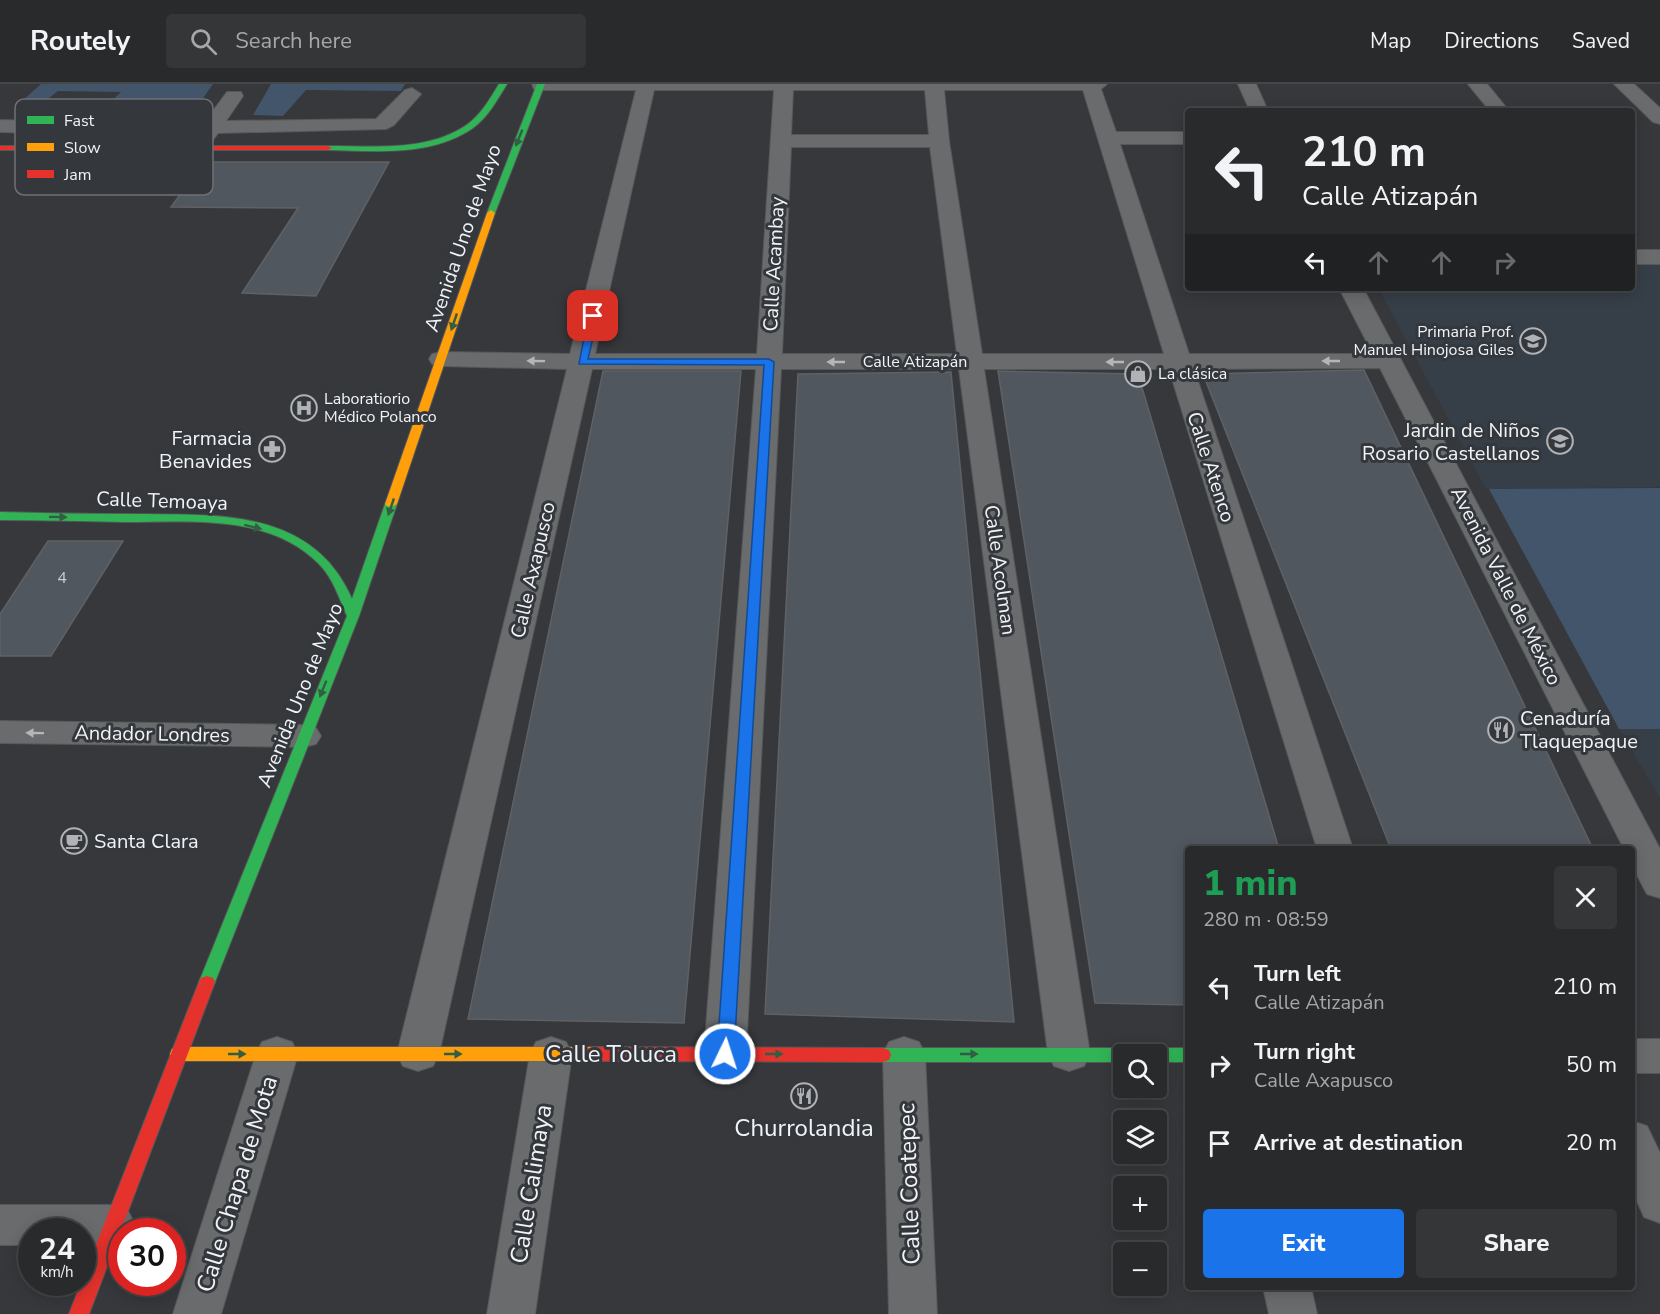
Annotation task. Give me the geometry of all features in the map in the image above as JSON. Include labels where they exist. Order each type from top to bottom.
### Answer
[{"type":"street","points":[[1247,84],[1258,108]]},
{"type":"street","points":[[1477,84],[1497,108]]},
{"type":"street","points":[[1623,84],[1660,118]]},
{"type":"street","points":[[540,85],[1094,85]]},
{"type":"street","name":"Avenida Uno de Mayo","points":[[115,1218],[353,616],[496,197],[540,85]]},
{"type":"street","name":"Calle Axapusco","points":[[418,1054],[646,85]]},
{"type":"street","name":"Calle Acambay","points":[[725,1054],[769,362],[784,85]]},
{"type":"street","name":"Calle Acolman","points":[[934,85],[939,141],[1069,1054]]},
{"type":"street","name":"Calle Atenco","points":[[1094,85],[1106,138],[1334,846]]},
{"type":"street","points":[[496,121],[500,93]]},
{"type":"street","points":[[213,149],[380,149],[415,146],[465,131],[481,120],[500,93]]},
{"type":"street","points":[[213,127],[369,126],[387,121],[412,94]]},
{"type":"street","points":[[231,149],[272,142],[383,141],[426,135],[463,119],[474,109],[481,94]]},
{"type":"street","points":[[213,126],[234,96]]},
{"type":"street","points":[[0,126],[15,126]]},
{"type":"street","points":[[1106,138],[1185,138]]},
{"type":"street","points":[[780,141],[939,141]]},
{"type":"street","points":[[0,148],[15,148]]},
{"type":"street","points":[[491,168],[496,197]]},
{"type":"street","points":[[1635,257],[1660,257]]},
{"type":"street","name":"Avenida Valle de México","points":[[1353,291],[1660,884]]},
{"type":"street","name":"Calle Atizapán","points":[[441,359],[582,362],[1389,361]]},
{"type":"street","name":"Calle Temoaya","points":[[0,516],[205,519],[250,526],[288,538],[316,554],[335,576],[353,616]]},
{"type":"street","name":"Andador Londres","points":[[0,732],[304,736]]},
{"type":"street","name":"Calle Toluca","points":[[178,1054],[1185,1055]]},
{"type":"street","name":"Calle Chapa de Mota","points":[[197,1314],[277,1054]]},
{"type":"street","name":"Calle Calimaya","points":[[511,1314],[551,1054]]},
{"type":"street","name":"Calle Coatepec","points":[[904,1054],[914,1314]]},
{"type":"street","points":[[1635,1056],[1660,1056]]},
{"type":"street","points":[[1635,1146],[1660,1203]]},
{"type":"street","points":[[0,1225],[108,1226]]},
{"type":"street","name":"Avenida Uno de Mayo","points":[[79,1314],[108,1237]]},
{"type":"street","points":[[1288,1290],[1293,1314]]},
{"type":"shaded area","points":[[41,84],[213,84],[202,99],[114,99],[121,92],[58,91],[48,99],[24,99]]},
{"type":"shaded area","points":[[271,84],[405,84],[401,91],[306,90],[283,116],[253,115]]},
{"type":"shaded area","points":[[1635,263],[1660,263],[1660,487],[1486,489],[1380,291],[1635,291]]},
{"type":"shaded area","points":[[1660,488],[1660,729],[1619,729],[1489,489]]},
{"type":"shaded area","points":[[1619,729],[1660,729],[1660,798]]},
{"type":"building","points":[[213,162],[389,162],[316,296],[242,293],[298,208],[171,207],[180,195],[213,195]]},
{"type":"building","points":[[1364,370],[1592,846],[1390,846],[1203,374]]},
{"type":"building","points":[[603,371],[741,371],[684,1023],[468,1019]]},
{"type":"building","points":[[998,371],[1138,374],[1278,846],[1185,846],[1185,1005],[1095,1003]]},
{"type":"building","points":[[951,372],[1014,1022],[765,1014],[798,374]]},
{"type":"building","points":[[48,541],[123,541],[51,656],[0,656],[0,614]]},
{"type":"traffic: fast","points":[[328,148],[405,147],[429,144],[451,137],[471,125],[489,108],[503,84]]},
{"type":"traffic: fast","points":[[491,213],[541,84]]},
{"type":"traffic: fast","points":[[207,982],[353,616],[391,504]]},
{"type":"traffic: fast","points":[[0,516],[202,519],[254,525],[302,544],[322,560],[336,579],[353,616]]},
{"type":"traffic: fast","points":[[883,1055],[1185,1055]]},
{"type":"traffic: slow","points":[[391,504],[491,213]]},
{"type":"traffic: slow","points":[[178,1054],[592,1054]]},
{"type":"traffic: jam","points":[[0,148],[15,148]]},
{"type":"traffic: jam","points":[[213,148],[328,148]]},
{"type":"traffic: jam","points":[[79,1314],[207,982]]},
{"type":"traffic: jam","points":[[592,1054],[883,1055]]},
{"type":"place","name":"Primaria Prof. Manuel Hinojosa Giles","points":[[1533,341]]},
{"type":"place","name":"La clásica","points":[[1138,374]]},
{"type":"place","name":"Laboratiorio Médico Polanco","points":[[304,408]]},
{"type":"place","name":"Jardin de Niños Rosario Castellanos","points":[[1560,441]]},
{"type":"place","name":"Farmacia Benavides","points":[[272,449]]},
{"type":"place","name":"Cenaduría Tlaquepaque","points":[[1501,730]]},
{"type":"place","name":"Santa Clara","points":[[74,841]]},
{"type":"place","name":"Churrolandia","points":[[804,1096]]},
{"type":"route","points":[[593,316],[582,362],[769,362],[725,1054]]}]
